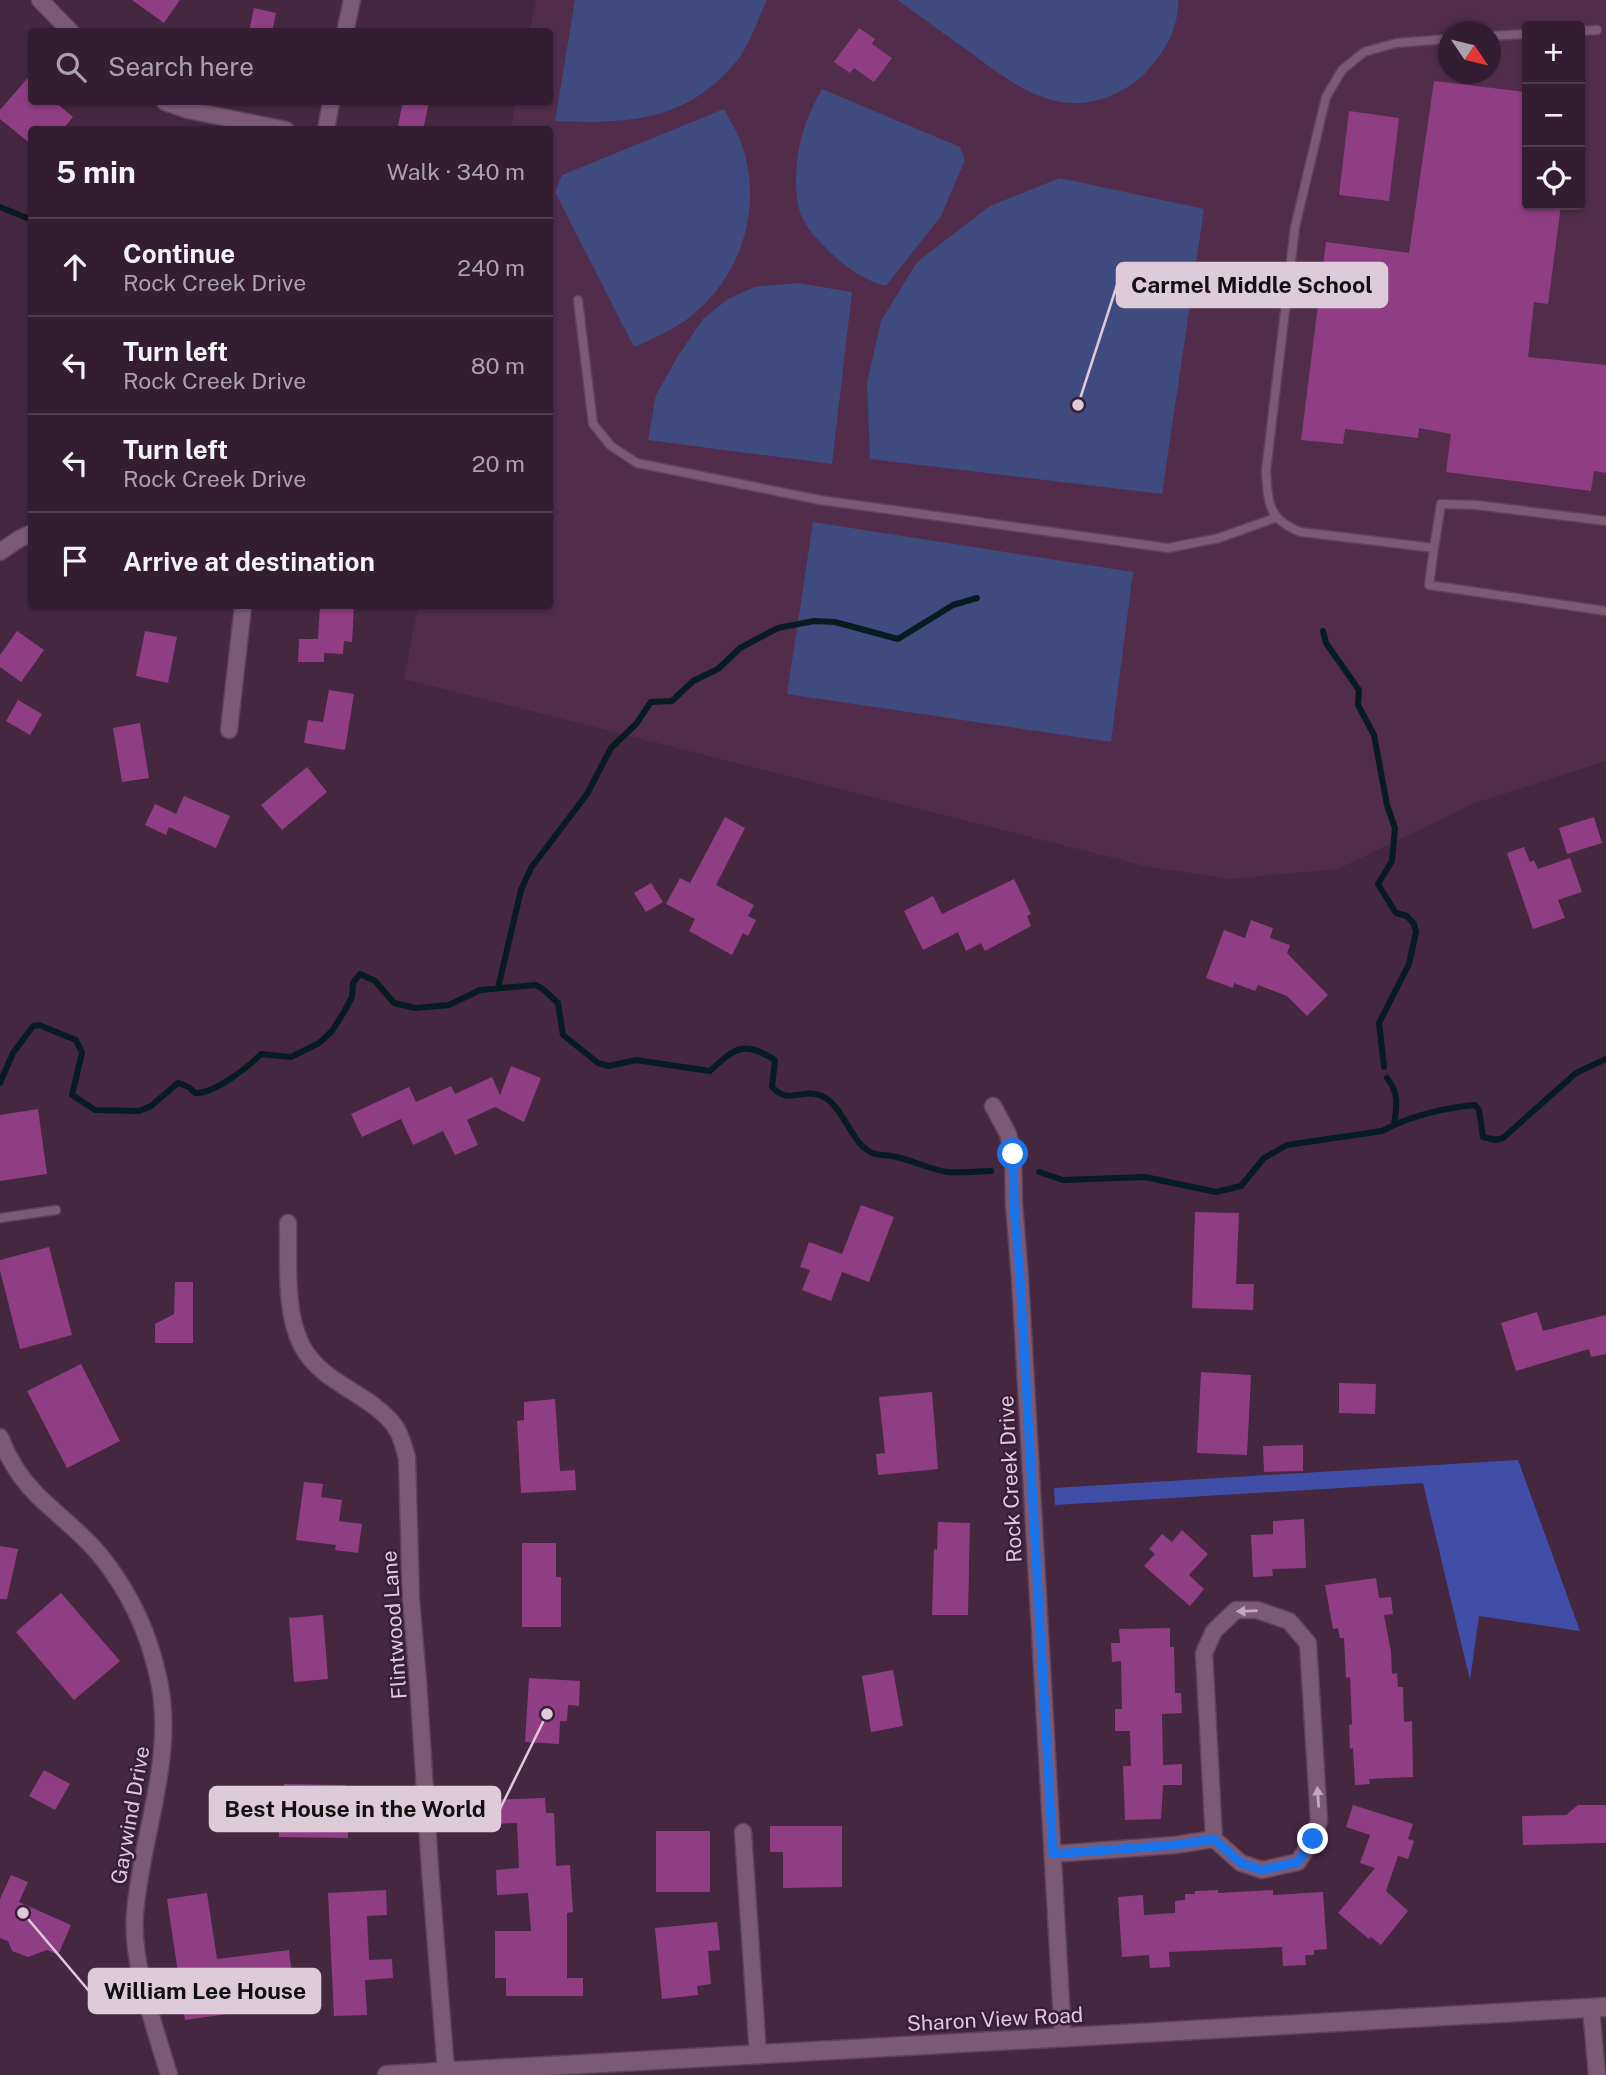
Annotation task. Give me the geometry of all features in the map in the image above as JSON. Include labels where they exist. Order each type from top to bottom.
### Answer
[{"type":"street","points":[[40,0],[67,28]]},
{"type":"street","points":[[346,28],[352,0]]},
{"type":"street","points":[[174,105],[266,126]]},
{"type":"street","points":[[327,126],[330,105]]},
{"type":"street","points":[[0,552],[28,535]]},
{"type":"street","points":[[229,730],[243,609]]},
{"type":"street","name":"Rock Creek Drive","points":[[993,1106],[1008,1133],[1013,1154],[1063,2038]]},
{"type":"street","name":"Flintwood Lane","points":[[288,1223],[292,1310],[302,1346],[325,1374],[389,1419],[401,1437],[407,1458],[411,1601],[446,2071]]},
{"type":"street","name":"Gaywind Drive","points":[[1,1440],[16,1468],[37,1495],[99,1553],[122,1586],[147,1638],[158,1674],[164,1712],[164,1745],[135,1916],[136,1945],[146,1996],[169,2075]]},
{"type":"street","points":[[1237,1610],[1257,1610],[1289,1621],[1308,1643],[1319,1821],[1313,1839],[1298,1862],[1262,1870],[1241,1863],[1214,1839],[1204,1653],[1214,1632],[1237,1610]]},
{"type":"street","points":[[743,1832],[758,2054]]},
{"type":"street","points":[[1053,1854],[1175,1845],[1214,1839]]},
{"type":"street","points":[[1597,2075],[1599,2007]]},
{"type":"street","name":"Sharon View Road","points":[[387,2075],[446,2071],[549,2070],[758,2054],[1599,2007]]},
{"type":"lane","points":[[1585,31],[1597,30]]},
{"type":"lane","points":[[1501,35],[1522,34]]},
{"type":"lane","points":[[1434,548],[1301,532],[1287,527],[1275,518],[1267,500],[1266,471],[1295,227],[1326,97],[1342,70],[1364,52],[1396,43],[1438,40]]},
{"type":"lane","points":[[578,300],[593,424],[611,446],[637,463],[820,500],[1168,548],[1219,538],[1275,518]]},
{"type":"lane","points":[[1606,521],[1476,505],[1441,504],[1429,585],[1606,611]]},
{"type":"lane","points":[[0,1218],[56,1209]]},
{"type":"shaded area","points":[[536,0],[1606,0],[1606,761],[1475,803],[1338,869],[1229,879],[1145,866],[404,679],[417,609],[553,609],[553,126],[512,126],[515,105],[553,105],[553,28],[531,28]]},
{"type":"shaded area","points":[[575,0],[767,0],[741,56],[717,82],[697,97],[676,108],[631,119],[555,121]]},
{"type":"shaded area","points":[[898,0],[1178,0],[1178,10],[1170,38],[1144,75],[1117,93],[1095,101],[1075,103],[1055,101],[1019,86]]},
{"type":"shaded area","points":[[822,89],[960,147],[965,160],[941,216],[886,286],[864,277],[837,259],[812,233],[800,212],[796,187],[799,148],[810,113]]},
{"type":"shaded area","points":[[724,109],[746,158],[750,184],[749,210],[736,260],[706,303],[686,320],[634,347],[555,192],[562,175]]},
{"type":"shaded area","points":[[1060,178],[1204,209],[1162,494],[870,459],[867,383],[881,321],[917,262],[990,206]]},
{"type":"shaded area","points":[[797,283],[852,292],[832,464],[648,440],[656,395],[703,319],[728,299],[754,287]]},
{"type":"shaded area","points":[[813,522],[1133,572],[1111,742],[787,694]]},
{"type":"shaded area","points":[[1518,1460],[1580,1631],[1479,1616],[1470,1680],[1423,1483],[1055,1505],[1054,1488]]},
{"type":"building","points":[[132,0],[180,0],[164,23]]},
{"type":"building","points":[[254,8],[276,13],[273,28],[250,28]]},
{"type":"building","points":[[859,28],[875,39],[872,44],[892,58],[874,82],[854,68],[850,73],[834,62]]},
{"type":"building","points":[[28,78],[28,105],[59,105],[73,117],[65,126],[28,126],[28,142],[0,119],[0,110]]},
{"type":"building","points":[[1434,81],[1438,84],[1522,91],[1522,210],[1560,210],[1548,304],[1534,302],[1528,357],[1606,365],[1606,473],[1594,471],[1591,491],[1446,472],[1451,434],[1419,428],[1418,438],[1345,429],[1343,444],[1301,440],[1326,242],[1409,253]]},
{"type":"building","points":[[402,105],[428,105],[424,126],[398,126]]},
{"type":"building","points":[[1349,111],[1399,118],[1389,201],[1339,195]]},
{"type":"building","points":[[320,609],[354,609],[352,642],[344,641],[343,654],[324,653],[324,662],[298,662],[299,639],[318,639]]},
{"type":"building","points":[[17,631],[44,650],[21,682],[0,667],[0,655]]},
{"type":"building","points":[[145,631],[177,637],[168,683],[136,676]]},
{"type":"building","points":[[329,690],[354,694],[345,750],[304,743],[308,720],[323,722]]},
{"type":"building","points":[[18,700],[42,714],[30,735],[6,721]]},
{"type":"building","points":[[140,723],[149,778],[122,782],[113,728]]},
{"type":"building","points":[[307,767],[327,792],[282,830],[261,805]]},
{"type":"building","points":[[184,796],[230,816],[216,848],[169,827],[166,835],[145,825],[155,804],[176,814]]},
{"type":"building","points":[[725,817],[745,828],[716,885],[754,905],[748,916],[756,920],[748,936],[743,933],[732,955],[689,931],[695,919],[666,904],[680,878],[690,883]]},
{"type":"building","points":[[1594,817],[1602,843],[1567,854],[1559,828]]},
{"type":"building","points":[[1524,847],[1530,862],[1534,860],[1538,869],[1570,858],[1582,892],[1558,900],[1565,918],[1533,929],[1507,853]]},
{"type":"building","points":[[1014,879],[1031,914],[1027,916],[1031,926],[985,951],[981,943],[966,951],[958,932],[923,950],[904,911],[933,896],[942,914]]},
{"type":"building","points":[[651,883],[663,902],[646,912],[634,893]]},
{"type":"building","points":[[1251,920],[1273,928],[1270,938],[1290,945],[1287,953],[1328,995],[1307,1016],[1287,996],[1258,985],[1255,991],[1234,983],[1233,988],[1206,978],[1224,930],[1245,938]]},
{"type":"building","points":[[511,1066],[541,1078],[524,1122],[495,1107],[467,1120],[478,1145],[455,1155],[443,1131],[413,1145],[401,1119],[362,1137],[351,1114],[409,1087],[416,1102],[451,1086],[455,1094],[492,1077],[500,1095]]},
{"type":"building","points":[[38,1109],[47,1174],[0,1181],[0,1115]]},
{"type":"building","points":[[861,1205],[894,1217],[869,1282],[842,1272],[831,1301],[802,1290],[810,1270],[800,1267],[809,1242],[842,1254]]},
{"type":"building","points":[[1195,1212],[1239,1213],[1236,1284],[1254,1284],[1253,1310],[1192,1308]]},
{"type":"building","points":[[49,1247],[72,1335],[20,1349],[0,1270],[0,1260]]},
{"type":"building","points":[[175,1282],[193,1282],[193,1343],[155,1343],[155,1324],[174,1314]]},
{"type":"building","points":[[1537,1312],[1543,1331],[1606,1315],[1606,1354],[1591,1357],[1589,1349],[1516,1371],[1501,1323]]},
{"type":"building","points":[[81,1364],[120,1441],[67,1468],[27,1391]]},
{"type":"building","points":[[1201,1372],[1251,1375],[1247,1455],[1197,1453]]},
{"type":"building","points":[[1339,1383],[1376,1384],[1375,1414],[1339,1413]]},
{"type":"building","points":[[932,1392],[938,1469],[878,1475],[876,1454],[885,1453],[879,1397]]},
{"type":"building","points":[[555,1399],[560,1471],[575,1470],[576,1490],[521,1493],[517,1421],[524,1420],[524,1402]]},
{"type":"building","points":[[1303,1445],[1303,1471],[1264,1472],[1263,1446]]},
{"type":"building","points":[[304,1482],[323,1484],[321,1497],[342,1500],[339,1521],[362,1524],[358,1553],[335,1550],[336,1545],[296,1540]]},
{"type":"building","points":[[1304,1519],[1306,1568],[1272,1569],[1273,1576],[1253,1577],[1251,1535],[1273,1534],[1273,1521]]},
{"type":"building","points":[[938,1522],[970,1523],[968,1615],[932,1615],[934,1549],[937,1550]]},
{"type":"building","points":[[1182,1530],[1208,1554],[1189,1575],[1204,1589],[1190,1606],[1144,1566],[1155,1554],[1149,1549],[1162,1534],[1172,1542]]},
{"type":"building","points":[[522,1543],[556,1543],[556,1577],[561,1577],[561,1627],[522,1627]]},
{"type":"building","points":[[0,1546],[18,1549],[7,1599],[0,1599]]},
{"type":"building","points":[[1376,1578],[1379,1598],[1391,1597],[1393,1614],[1384,1615],[1392,1674],[1397,1673],[1398,1687],[1403,1687],[1404,1722],[1412,1721],[1413,1777],[1369,1779],[1370,1784],[1355,1785],[1353,1748],[1350,1749],[1350,1677],[1346,1678],[1344,1638],[1340,1638],[1338,1628],[1333,1629],[1325,1585]]},
{"type":"building","points":[[61,1593],[120,1661],[74,1700],[16,1632]]},
{"type":"building","points":[[323,1615],[328,1679],[294,1682],[289,1618]]},
{"type":"building","points":[[1170,1628],[1170,1647],[1174,1647],[1175,1693],[1181,1693],[1182,1713],[1162,1714],[1163,1765],[1182,1764],[1182,1785],[1163,1785],[1161,1819],[1125,1820],[1123,1766],[1131,1766],[1130,1731],[1115,1731],[1115,1709],[1122,1709],[1121,1661],[1112,1662],[1111,1643],[1120,1643],[1119,1629]]},
{"type":"building","points":[[893,1670],[903,1726],[871,1732],[862,1676]]},
{"type":"building","points":[[529,1678],[580,1681],[579,1706],[568,1705],[567,1721],[560,1721],[559,1744],[525,1742]]},
{"type":"building","points":[[44,1770],[70,1784],[55,1810],[29,1796]]},
{"type":"building","points":[[284,1784],[345,1785],[348,1838],[279,1837],[279,1812],[283,1812]]},
{"type":"building","points":[[545,1798],[546,1813],[554,1813],[556,1866],[570,1865],[573,1912],[567,1913],[567,1978],[583,1978],[583,1996],[506,1996],[506,1978],[495,1978],[495,1931],[531,1931],[528,1893],[497,1895],[496,1870],[519,1868],[517,1823],[492,1824],[491,1800]]},
{"type":"building","points":[[1353,1805],[1413,1824],[1408,1839],[1414,1841],[1408,1859],[1398,1856],[1386,1891],[1408,1911],[1381,1945],[1371,1937],[1369,1939],[1338,1913],[1375,1868],[1360,1863],[1370,1835],[1346,1827]]},
{"type":"building","points":[[1578,1805],[1606,1805],[1606,1843],[1523,1845],[1522,1816],[1566,1815]]},
{"type":"building","points":[[770,1826],[842,1826],[842,1887],[783,1888],[783,1852],[770,1852]]},
{"type":"building","points":[[656,1831],[710,1831],[710,1892],[656,1892]]},
{"type":"building","points":[[11,1875],[28,1882],[19,1902],[71,1925],[58,1955],[47,1950],[28,1957],[12,1951],[8,1941],[0,1938],[0,1899]]},
{"type":"building","points":[[386,1890],[387,1915],[367,1916],[369,1960],[392,1959],[393,1978],[365,1980],[367,2015],[334,2016],[328,1893]]},
{"type":"building","points":[[1218,1890],[1218,1893],[1273,1890],[1273,1895],[1323,1892],[1327,1949],[1314,1950],[1314,1955],[1305,1955],[1306,1965],[1283,1966],[1282,1947],[1169,1952],[1170,1967],[1150,1968],[1149,1955],[1122,1957],[1118,1897],[1143,1895],[1144,1915],[1175,1913],[1175,1901],[1185,1900],[1185,1894]]},
{"type":"building","points":[[207,1893],[217,1959],[289,1950],[295,2001],[270,2005],[270,2008],[185,2020],[167,1899]]},
{"type":"building","points":[[717,1922],[720,1950],[708,1951],[711,1984],[697,1986],[698,1995],[662,1999],[655,1928]]},
{"type":"waterway","points":[[0,207],[28,218]]},
{"type":"waterway","points":[[498,988],[521,890],[531,868],[587,794],[611,748],[636,724],[651,702],[672,701],[693,681],[718,669],[740,648],[778,628],[814,621],[835,622],[898,639],[953,605],[977,598]]},
{"type":"waterway","points":[[1323,631],[1326,643],[1359,690],[1358,705],[1374,735],[1387,805],[1395,828],[1392,861],[1378,884],[1396,913],[1407,916],[1414,924],[1416,932],[1409,964],[1379,1023],[1384,1067]]},
{"type":"waterway","points":[[0,1083],[13,1053],[33,1026],[39,1025],[76,1040],[82,1053],[72,1095],[95,1110],[139,1111],[151,1106],[178,1083],[189,1087],[195,1093],[203,1092],[230,1079],[261,1054],[291,1057],[319,1043],[332,1031],[344,1012],[352,997],[353,983],[360,974],[375,981],[394,1003],[415,1008],[449,1005],[480,990],[536,985],[558,1003],[563,1035],[598,1063],[609,1066],[636,1060],[710,1071],[733,1052],[740,1049],[755,1050],[775,1060],[772,1087],[790,1096],[808,1093],[822,1096],[834,1105],[857,1140],[872,1153],[897,1157],[948,1172],[991,1171]]},
{"type":"waterway","points":[[1039,1172],[1063,1180],[1145,1177],[1216,1192],[1241,1186],[1264,1158],[1287,1145],[1382,1131],[1428,1114],[1475,1105],[1479,1110],[1483,1137],[1496,1140],[1503,1138],[1576,1073],[1606,1059]]},
{"type":"waterway","points":[[1387,1078],[1394,1089],[1396,1100],[1394,1124]]},
{"type":"place","name":"Carmel Middle School","points":[[1078,405]]},
{"type":"place","name":"Best House in the World","points":[[547,1714]]},
{"type":"place","name":"William Lee House","points":[[23,1913]]},
{"type":"route","points":[[1013,1154],[1053,1854],[1175,1845],[1214,1839],[1241,1863],[1262,1870],[1298,1862],[1313,1839]]}]
